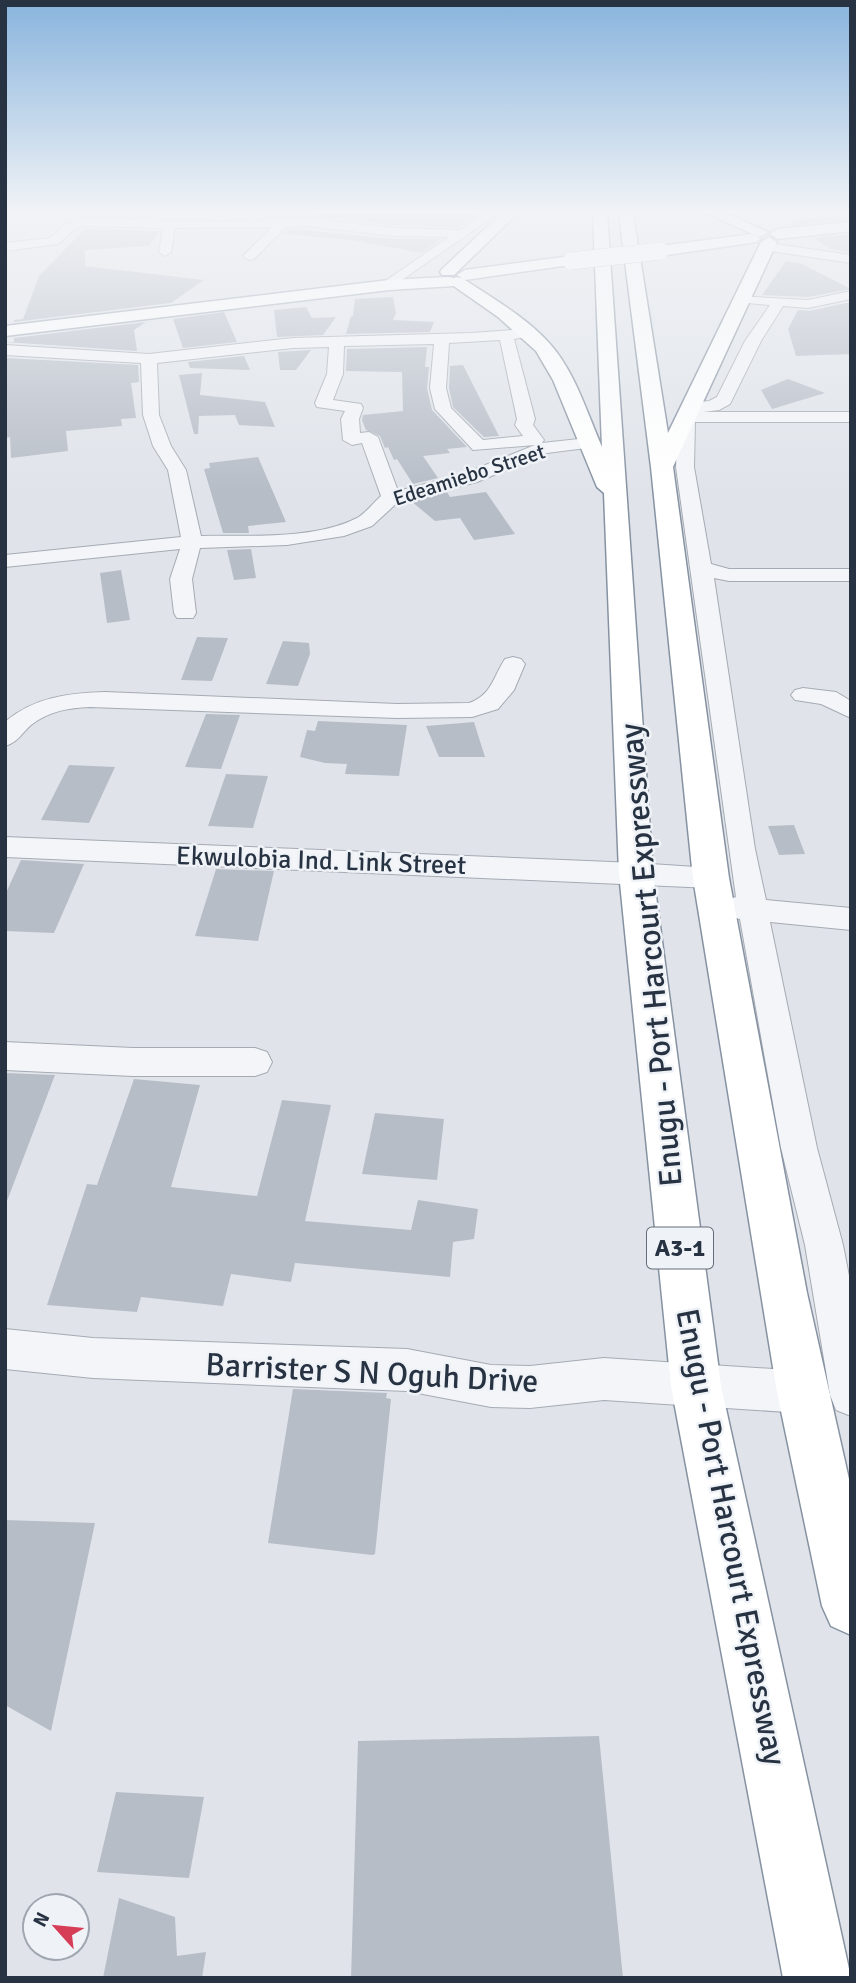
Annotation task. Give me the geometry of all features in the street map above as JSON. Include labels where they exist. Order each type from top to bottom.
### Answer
[{"type":"main road","points":[[5,331],[208,307]]},
{"type":"main road","points":[[494,307],[543,348],[564,380],[617,508]]},
{"type":"main road","name":"Enugu - Port Harcourt Expressway","points":[[605,307],[636,873],[696,1386],[817,1978]]},
{"type":"main road","points":[[639,307],[802,1392],[851,1606]]},
{"type":"main road","points":[[662,467],[738,307]]},
{"type":"street","points":[[689,413],[724,400],[753,341],[776,307]]},
{"type":"street","points":[[5,350],[149,359],[271,344],[442,339],[527,333]]},
{"type":"street","points":[[506,335],[526,419],[523,425],[539,443]]},
{"type":"street","points":[[442,339],[438,388],[443,409],[480,446],[539,443]]},
{"type":"street","points":[[336,342],[339,350],[332,385],[329,396],[323,403],[355,408],[350,419],[352,440],[369,437],[391,498]]},
{"type":"street","points":[[149,359],[151,415],[162,446],[177,470],[192,542],[181,579],[186,613]]},
{"type":"street","points":[[689,413],[851,417]]},
{"type":"street","points":[[689,413],[685,467],[741,849],[727,898],[824,1244],[851,1395]]},
{"type":"street","name":"Edeamiebo Street","points":[[5,561],[192,542],[300,537],[351,528],[376,515],[385,501],[391,498],[470,478],[539,443],[588,443]]},
{"type":"street","points":[[701,568],[729,575],[851,575]]},
{"type":"street","points":[[5,738],[32,712],[64,700],[105,699],[397,711],[472,710],[489,704],[502,690],[513,664]]},
{"type":"street","points":[[803,695],[827,697],[851,711]]},
{"type":"street","name":"Ekwulobia Ind. Link Street","points":[[5,847],[636,873],[727,898],[851,919]]},
{"type":"street","points":[[5,1056],[132,1062],[255,1062]]},
{"type":"street","name":"Barrister S N Oguh Drive","points":[[5,1349],[93,1358],[407,1370],[491,1386],[530,1387],[604,1378],[802,1392]]},
{"type":"building","points":[[28,307],[142,307],[14,322],[23,319]]},
{"type":"building","points":[[306,307],[312,318],[336,317],[323,335],[277,337],[274,310]]},
{"type":"building","points":[[354,307],[395,307],[393,320],[434,322],[430,332],[346,334]]},
{"type":"building","points":[[830,307],[851,307],[851,354],[796,356],[788,329],[798,310],[809,311]]},
{"type":"building","points":[[224,312],[237,342],[183,348],[173,319]]},
{"type":"building","points":[[146,322],[134,330],[137,351],[5,342],[14,342],[14,338]]},
{"type":"building","points":[[427,347],[425,367],[429,367],[427,388],[432,410],[467,447],[447,449],[450,453],[423,456],[438,478],[413,484],[397,459],[394,460],[388,447],[385,448],[380,436],[366,430],[362,420],[363,415],[403,411],[402,372],[346,371],[347,349]]},
{"type":"building","points":[[311,350],[296,370],[280,370],[278,352]]},
{"type":"building","points":[[244,356],[250,370],[190,368],[188,362]]},
{"type":"building","points":[[5,358],[138,365],[139,382],[131,383],[136,418],[121,419],[122,426],[66,431],[68,451],[11,458],[10,437],[5,438]]},
{"type":"building","points":[[463,365],[499,436],[484,437],[453,407],[449,388],[450,366]]},
{"type":"building","points":[[202,373],[200,395],[265,402],[275,427],[239,425],[235,415],[199,416],[198,434],[194,434],[179,375]]},
{"type":"building","points":[[788,379],[825,393],[772,409],[761,390]]},
{"type":"building","points":[[258,457],[286,522],[248,526],[249,533],[223,533],[204,469],[210,468],[209,463]]},
{"type":"building","points":[[447,492],[450,497],[486,492],[515,534],[474,540],[460,518],[435,521],[411,501]]},
{"type":"building","points":[[251,549],[256,578],[234,580],[227,550]]},
{"type":"building","points":[[121,570],[130,620],[107,623],[100,573]]},
{"type":"building","points":[[197,637],[228,638],[212,681],[181,680]]},
{"type":"building","points":[[283,641],[309,643],[310,654],[298,686],[266,684]]},
{"type":"building","points":[[206,714],[240,715],[221,769],[185,767]]},
{"type":"building","points":[[318,721],[407,725],[399,776],[345,774],[347,764],[325,763],[300,757],[307,730],[315,731]]},
{"type":"building","points":[[474,722],[485,757],[439,757],[426,726]]},
{"type":"building","points":[[69,765],[115,767],[89,823],[41,820]]},
{"type":"building","points":[[226,774],[268,776],[253,828],[208,826]]},
{"type":"building","points":[[794,825],[805,854],[779,855],[768,826]]},
{"type":"building","points":[[21,860],[84,864],[54,933],[5,931],[5,895]]},
{"type":"building","points":[[216,869],[274,871],[258,941],[195,936]]},
{"type":"building","points":[[5,1073],[55,1075],[7,1201],[5,1200]]},
{"type":"building","points":[[134,1079],[200,1085],[171,1187],[257,1196],[282,1100],[331,1105],[305,1221],[411,1230],[418,1200],[478,1209],[474,1239],[453,1242],[450,1277],[295,1263],[291,1282],[231,1274],[223,1306],[141,1297],[137,1312],[47,1305],[87,1184],[97,1185]]},
{"type":"building","points":[[375,1113],[444,1119],[437,1180],[362,1174]]},
{"type":"building","points":[[293,1389],[387,1393],[386,1398],[391,1399],[375,1554],[268,1543]]},
{"type":"building","points":[[5,1520],[95,1523],[51,1731],[5,1705]]},
{"type":"building","points":[[599,1736],[623,1978],[351,1978],[358,1741]]},
{"type":"building","points":[[116,1792],[204,1797],[189,1878],[97,1872]]},
{"type":"building","points":[[119,1898],[175,1917],[177,1956],[206,1952],[202,1978],[103,1978]]}]
